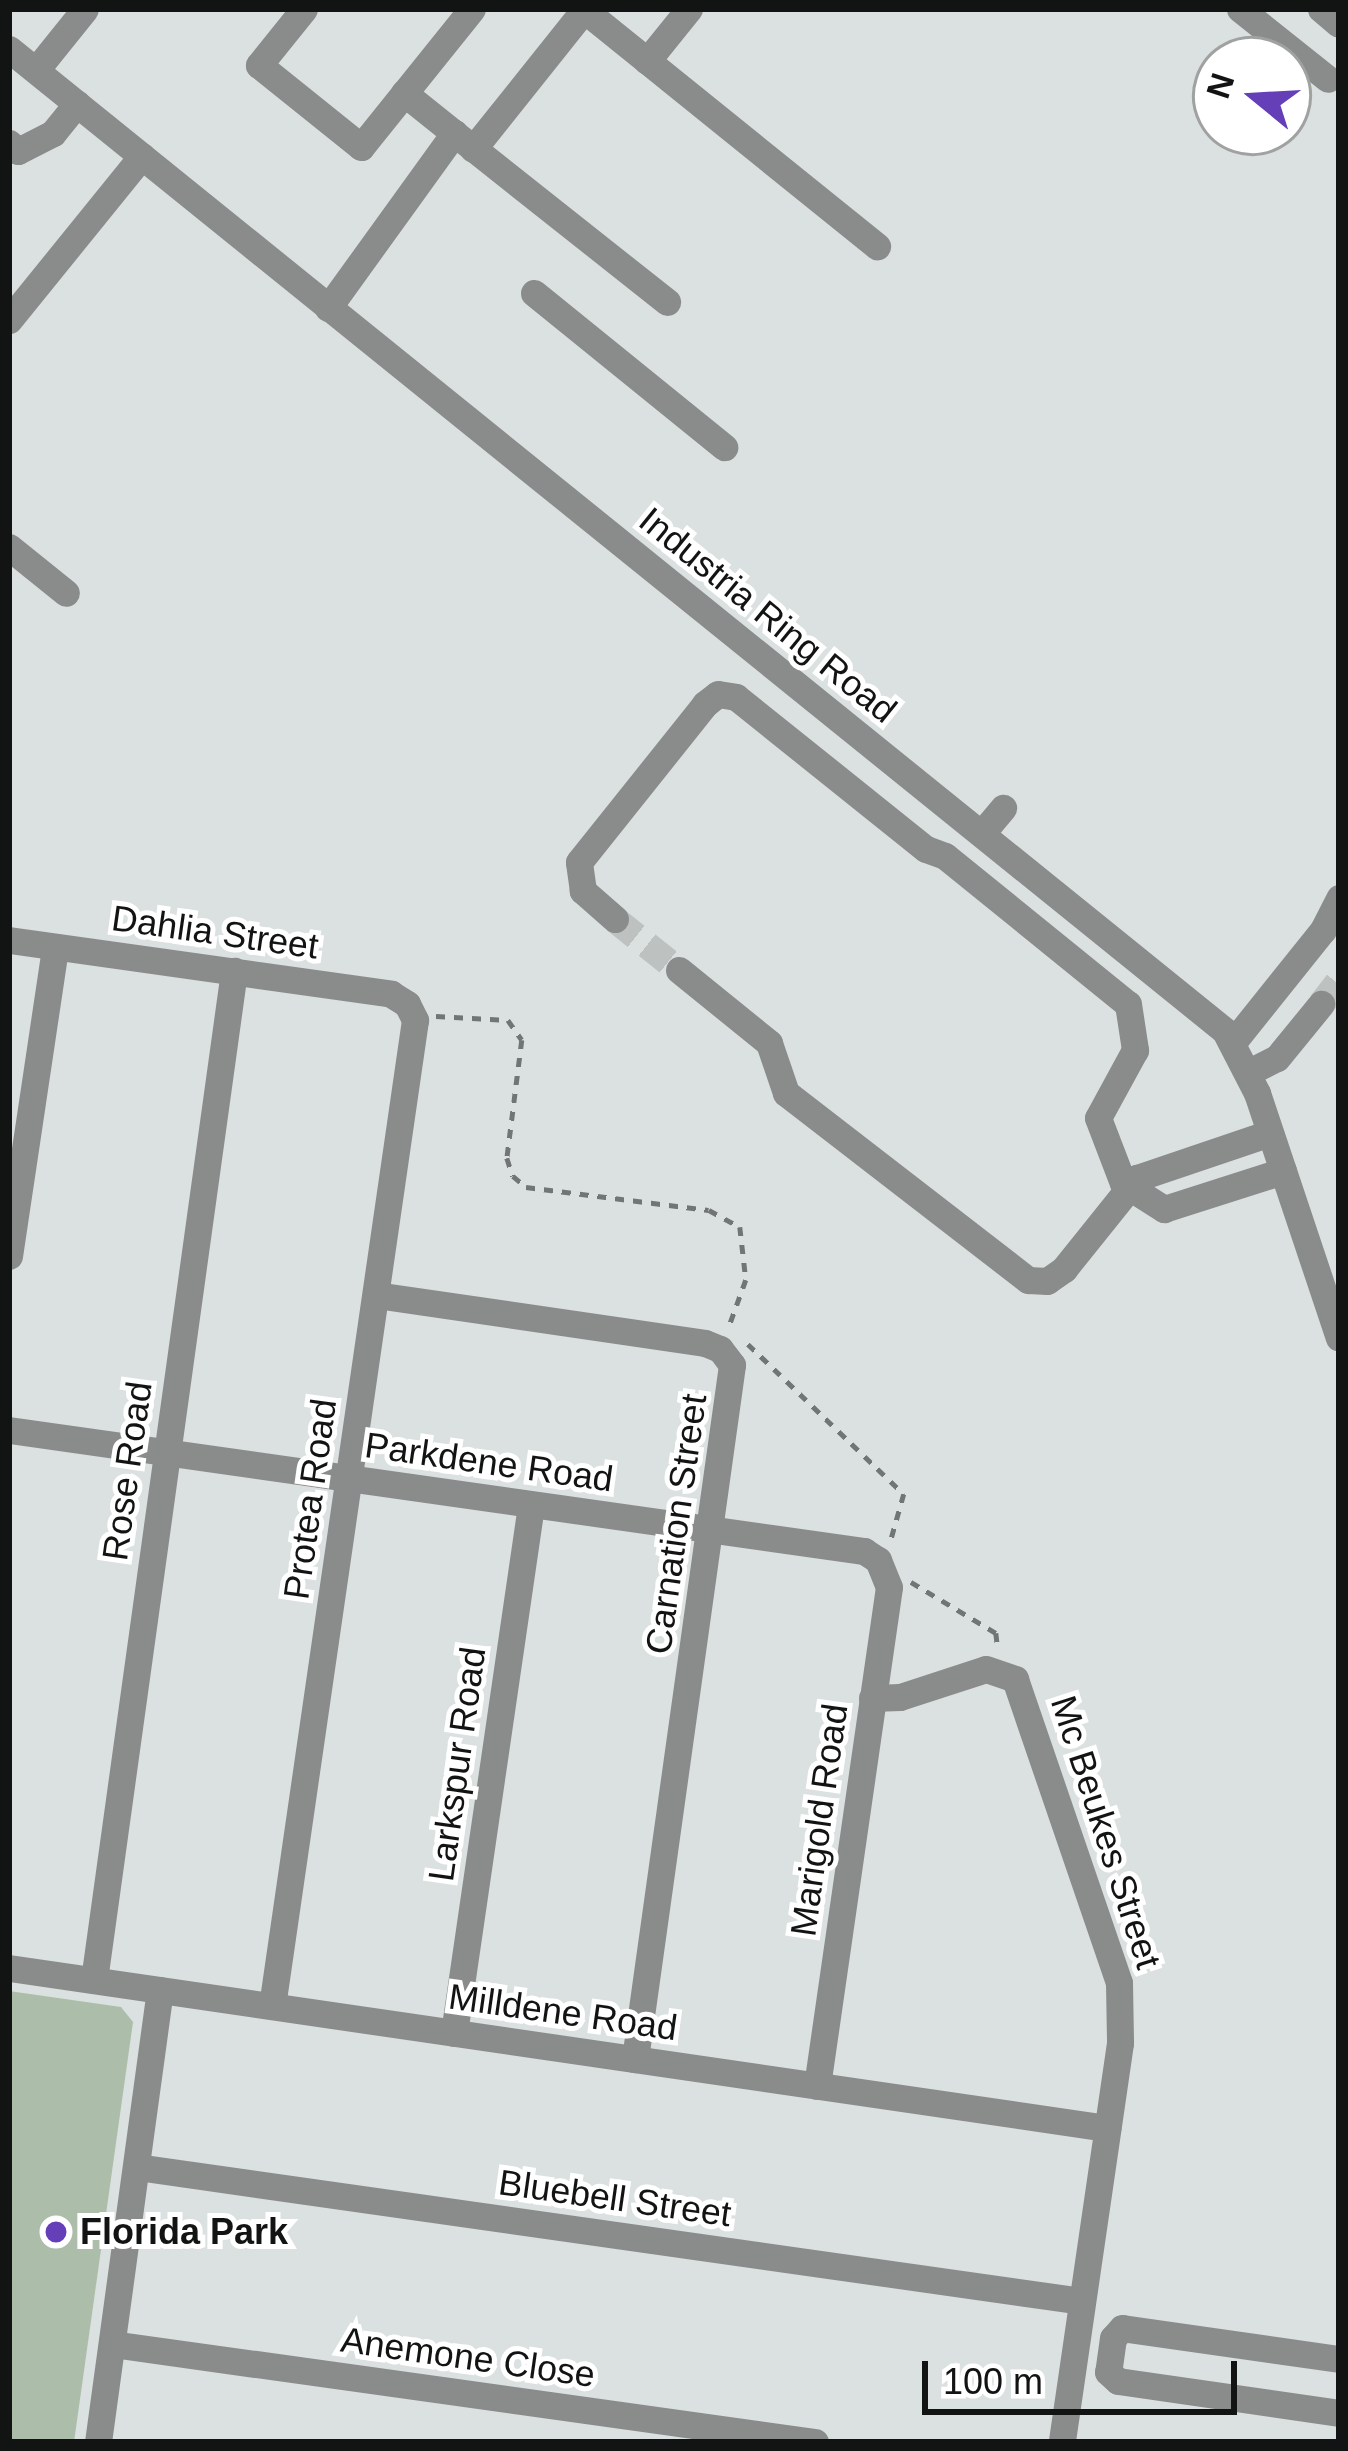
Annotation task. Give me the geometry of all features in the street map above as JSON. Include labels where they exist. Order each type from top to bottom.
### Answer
[{"type":"street","points":[[36,70],[86,9]]},
{"type":"street","points":[[304,9],[259,65],[361,147],[472,9]]},
{"type":"street","points":[[647,61],[688,9]]},
{"type":"street","points":[[1240,9],[1328,79]]},
{"type":"street","points":[[328,308],[464,141],[583,10],[877,247]]},
{"type":"street","points":[[1323,10],[1339,24]]},
{"type":"street","name":"Industria Ring Road","points":[[9,49],[1234,1041],[1249,1072],[1339,1338]]},
{"type":"street","points":[[404,93],[667,302]]},
{"type":"street","points":[[9,143],[18,151],[53,133],[77,104]]},
{"type":"street","points":[[9,320],[142,156]]},
{"type":"street","points":[[534,293],[724,447]]},
{"type":"street","points":[[9,547],[67,593]]},
{"type":"street","points":[[615,919],[579,885],[583,854],[705,704],[718,694],[742,700],[1128,1004],[1135,1050],[1098,1118],[1118,1178],[1164,1210],[1283,1171]]},
{"type":"street","points":[[982,833],[1003,808]]},
{"type":"street","points":[[1234,1041],[1323,931],[1339,898]]},
{"type":"street","name":"Dahlia Street","points":[[9,940],[391,994],[411,1017]]},
{"type":"street","points":[[9,1256],[56,946]]},
{"type":"street","points":[[679,970],[769,1043],[786,1093],[1028,1280],[1047,1280],[1064,1269],[1144,1174],[1270,1133]]},
{"type":"street","name":"Rose Road","points":[[94,1981],[234,971]]},
{"type":"street","points":[[1249,1072],[1277,1058],[1321,1004]]},
{"type":"street","name":"Protea Road","points":[[272,2006],[376,1295],[411,1017]]},
{"type":"street","name":"Carnation Street","points":[[376,1295],[720,1349],[734,1375],[635,2059]]},
{"type":"street","name":"Parkdene Road","points":[[9,1430],[863,1551],[883,1565]]},
{"type":"street","name":"Larkspur Road","points":[[454,2033],[530,1505]]},
{"type":"street","name":"Marigold Road","points":[[817,2086],[889,1587],[883,1565]]},
{"type":"street","name":"Mc Beukes Street","points":[[872,1698],[900,1697],[986,1670],[1000,1670],[1020,1687],[1119,1983],[1123,2014],[1062,2442]]},
{"type":"street","name":"Milldene Road","points":[[9,1968],[1107,2128]]},
{"type":"street","points":[[98,2442],[160,1990]]},
{"type":"street","name":"Bluebell Street","points":[[136,2167],[1082,2302]]},
{"type":"street","points":[[1339,2359],[1122,2328],[1114,2334],[1108,2372],[1118,2381],[1339,2413]]},
{"type":"street","name":"Anemone Close","points":[[112,2344],[814,2442]]},
{"type":"path","points":[[411,1017],[441,1012],[508,1020],[522,1040],[507,1158],[513,1175],[526,1187],[710,1210],[740,1227],[746,1280],[720,1349]]},
{"type":"path","points":[[720,1349],[746,1342],[904,1493],[883,1565],[996,1633],[1000,1670]]},
{"type":"green space","name":"Florida Park","points":[[9,1991],[121,2007],[133,2022],[74,2442],[9,2442]]},
{"type":"tunnel","points":[[615,919],[679,970]]},
{"type":"tunnel","points":[[1321,1004],[1339,981]]},
{"type":"place","name":"Florida Park","points":[[56,2232]]}]
